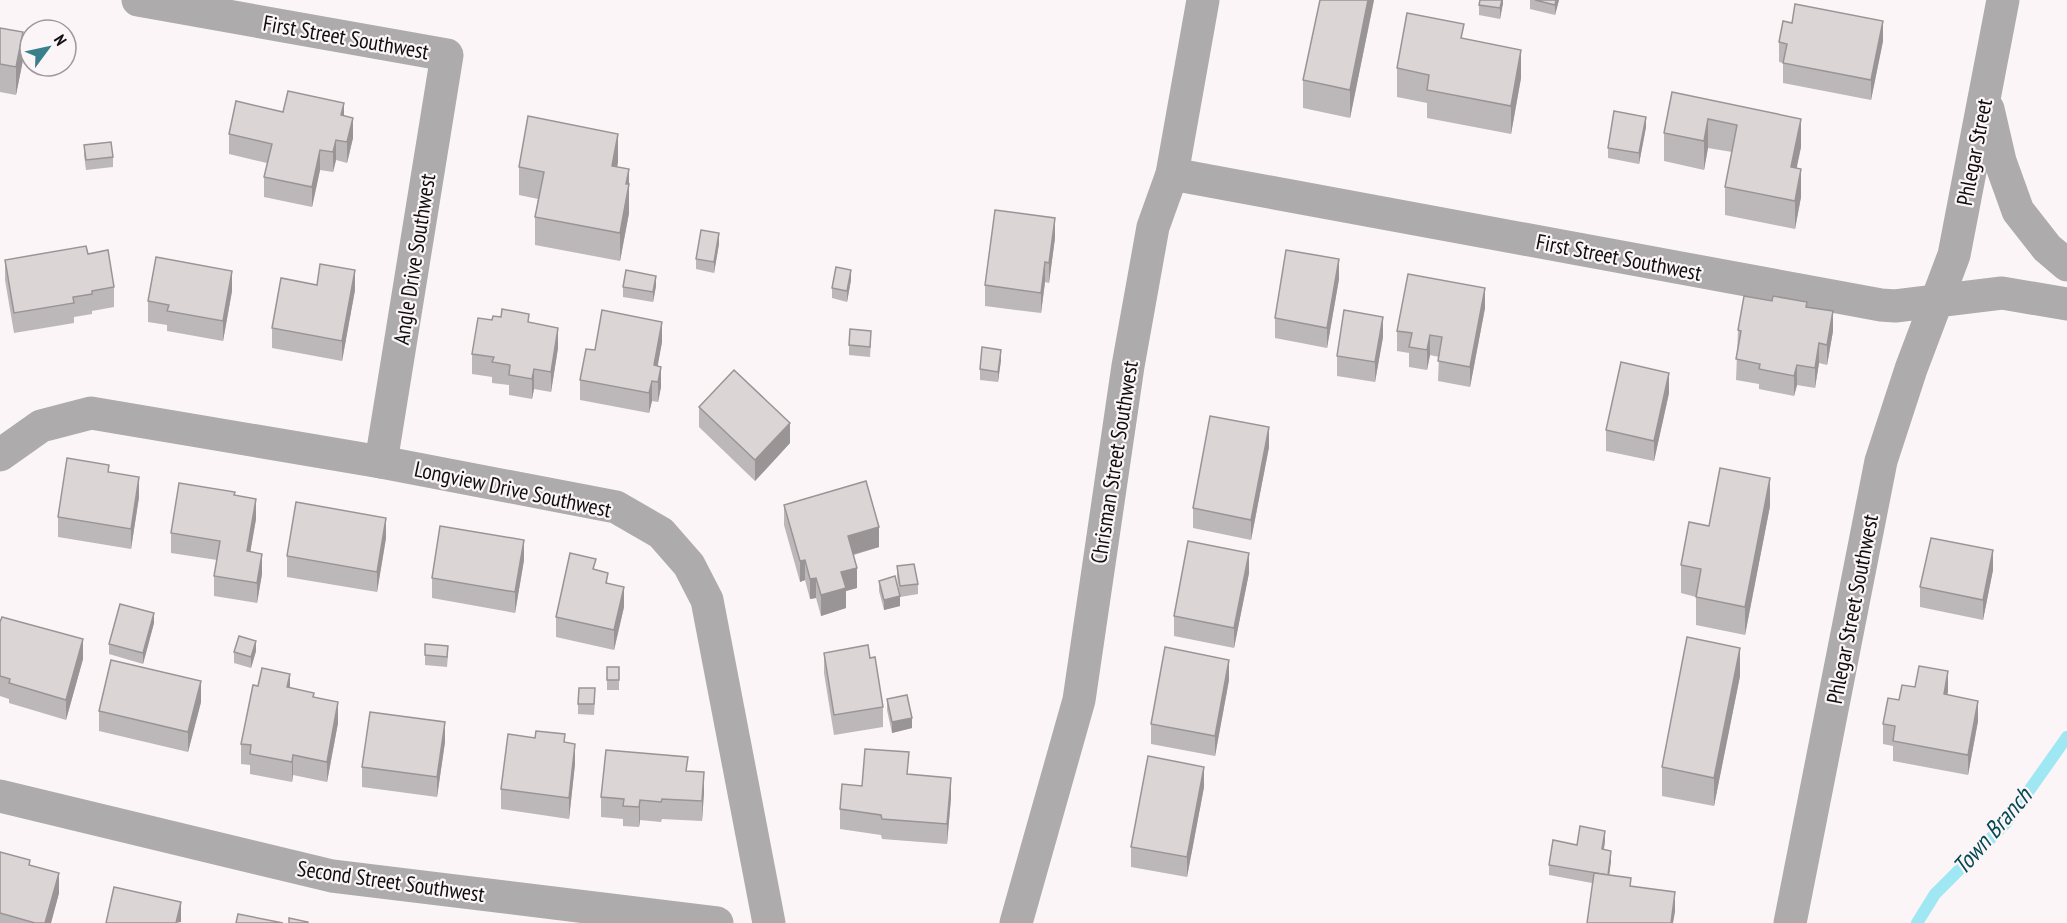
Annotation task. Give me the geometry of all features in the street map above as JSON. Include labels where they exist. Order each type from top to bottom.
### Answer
[{"type":"street","name":"First Street Southwest","points":[[138,0],[447,55]]},
{"type":"street","name":"Chrisman Street Southwest","points":[[1016,923],[1079,700],[1128,366],[1153,227],[1172,174],[1203,0]]},
{"type":"street","name":"Phlegar Street","points":[[1935,302],[1954,255],[2003,0]]},
{"type":"street","name":"Angle Drive Southwest","points":[[381,462],[447,55]]},
{"type":"street","points":[[1985,99],[2000,161],[2018,211],[2047,248],[2067,265]]},
{"type":"street","name":"First Street Southwest","points":[[1172,174],[1881,305],[1935,302],[2002,292],[2067,304]]},
{"type":"street","name":"Phlegar Street Southwest","points":[[1790,923],[1881,461],[1935,302]]},
{"type":"street","name":"Longview Drive Southwest","points":[[0,455],[41,426],[91,413],[381,462],[615,507],[661,533],[688,565],[707,600],[769,923]]},
{"type":"street","name":"Second Street Southwest","points":[[0,796],[332,876],[717,923]]},
{"type":"building","points":[[1320,0],[1368,0],[1350,90],[1303,80]]},
{"type":"building","points":[[1480,0],[1502,0],[1500,8],[1479,5]]},
{"type":"building","points":[[1535,0],[1556,0],[1555,5]]},
{"type":"building","points":[[1795,4],[1883,21],[1871,80],[1783,63],[1787,44],[1779,42],[1783,21],[1792,23]]},
{"type":"building","points":[[1407,13],[1464,24],[1461,38],[1521,50],[1511,106],[1427,90],[1429,75],[1397,68]]},
{"type":"building","points":[[0,28],[18,31],[16,67],[0,64]]},
{"type":"building","points":[[288,91],[344,103],[341,115],[353,118],[347,142],[336,140],[333,152],[320,150],[312,187],[264,177],[272,144],[229,134],[236,101],[283,112]]},
{"type":"building","points":[[1672,92],[1801,119],[1791,167],[1801,169],[1795,201],[1725,187],[1737,125],[1708,119],[1704,141],[1664,133]]},
{"type":"building","points":[[1614,111],[1646,117],[1639,153],[1608,148]]},
{"type":"building","points":[[528,116],[618,134],[612,166],[629,169],[626,184],[629,184],[620,233],[535,217],[544,172],[519,167]]},
{"type":"building","points":[[111,142],[113,157],[86,160],[84,145]]},
{"type":"building","points":[[995,210],[1055,218],[1049,263],[1045,262],[1041,293],[985,285]]},
{"type":"building","points":[[701,230],[719,233],[714,262],[696,259]]},
{"type":"building","points":[[86,246],[88,254],[108,250],[114,287],[73,297],[74,303],[14,313],[5,260]]},
{"type":"building","points":[[1286,250],[1339,259],[1327,328],[1275,318]]},
{"type":"building","points":[[156,257],[232,271],[223,321],[167,311],[169,305],[148,301]]},
{"type":"building","points":[[320,264],[355,270],[342,341],[272,328],[281,278],[317,285]]},
{"type":"building","points":[[836,267],[851,270],[847,291],[832,288]]},
{"type":"building","points":[[626,270],[656,276],[653,292],[623,287]]},
{"type":"building","points":[[1408,274],[1485,288],[1470,367],[1438,361],[1442,337],[1430,335],[1427,350],[1409,347],[1412,333],[1397,331]]},
{"type":"building","points":[[1744,296],[1772,301],[1773,296],[1807,302],[1806,307],[1833,311],[1827,345],[1819,343],[1815,368],[1797,365],[1794,376],[1759,369],[1760,364],[1736,359]]},
{"type":"building","points":[[502,309],[529,314],[528,322],[558,328],[551,372],[534,369],[532,379],[509,375],[510,365],[492,362],[494,357],[472,354],[478,318],[492,320],[493,316],[501,317]]},
{"type":"building","points":[[602,310],[662,322],[654,365],[661,367],[658,382],[652,381],[649,393],[580,380],[586,349],[595,350]]},
{"type":"building","points":[[1344,310],[1383,317],[1375,362],[1337,356]]},
{"type":"building","points":[[850,329],[871,331],[870,347],[849,345]]},
{"type":"building","points":[[982,347],[1001,350],[998,372],[980,369]]},
{"type":"building","points":[[1621,362],[1669,373],[1654,441],[1606,430]]},
{"type":"building","points":[[734,370],[790,423],[755,460],[699,407]]},
{"type":"building","points":[[1210,416],[1269,427],[1251,520],[1193,508]]},
{"type":"building","points":[[67,458],[109,465],[108,472],[139,477],[131,529],[58,517]]},
{"type":"building","points":[[1720,468],[1770,478],[1745,607],[1696,597],[1701,569],[1681,565],[1689,522],[1709,526]]},
{"type":"building","points":[[866,481],[879,527],[848,536],[857,568],[841,572],[846,588],[821,595],[816,578],[810,579],[805,560],[800,561],[784,505]]},
{"type":"building","points":[[179,483],[235,492],[234,495],[256,499],[247,551],[262,554],[257,583],[214,576],[220,541],[171,533]]},
{"type":"building","points":[[296,502],[386,518],[377,572],[287,556]]},
{"type":"building","points":[[440,526],[524,540],[515,592],[432,578]]},
{"type":"building","points":[[1931,538],[1993,550],[1983,600],[1920,587]]},
{"type":"building","points":[[1188,541],[1249,553],[1234,628],[1174,616]]},
{"type":"building","points":[[570,553],[596,559],[593,569],[608,573],[606,583],[624,587],[614,630],[556,617]]},
{"type":"building","points":[[914,564],[918,584],[900,586],[897,566]]},
{"type":"building","points":[[895,576],[900,596],[884,600],[879,581]]},
{"type":"building","points":[[120,604],[154,613],[143,653],[109,644]]},
{"type":"building","points":[[2,617],[83,639],[66,700],[9,683],[10,679],[0,676],[0,622]]},
{"type":"building","points":[[239,636],[256,641],[251,657],[234,652]]},
{"type":"building","points":[[1687,637],[1740,648],[1714,778],[1662,767]]},
{"type":"building","points":[[425,644],[448,646],[447,657],[425,655]]},
{"type":"building","points":[[868,645],[870,658],[875,657],[883,707],[834,715],[824,653]]},
{"type":"building","points":[[1165,647],[1229,660],[1215,736],[1151,724]]},
{"type":"building","points":[[111,660],[201,681],[188,732],[99,711]]},
{"type":"building","points":[[1919,666],[1948,671],[1944,694],[1978,701],[1968,755],[1893,741],[1895,726],[1883,724],[1888,698],[1899,700],[1902,685],[1915,687]]},
{"type":"building","points":[[607,667],[619,667],[619,680],[607,680]]},
{"type":"building","points":[[262,668],[290,674],[287,687],[314,693],[313,697],[338,702],[327,762],[293,755],[292,762],[250,754],[251,745],[241,744],[253,685],[258,686]]},
{"type":"building","points":[[579,688],[595,688],[594,704],[578,704]]},
{"type":"building","points":[[907,695],[912,718],[892,722],[887,699]]},
{"type":"building","points":[[370,712],[445,722],[437,777],[362,767]]},
{"type":"building","points":[[536,731],[565,734],[564,742],[575,744],[569,798],[501,789],[508,734],[535,738]]},
{"type":"building","points":[[865,749],[909,752],[907,774],[951,778],[947,824],[882,819],[881,815],[840,809],[842,784],[862,786]]},
{"type":"building","points":[[606,750],[688,757],[686,771],[704,772],[702,801],[640,800],[639,807],[623,806],[624,799],[601,797]]},
{"type":"building","points":[[1148,756],[1204,767],[1187,857],[1131,847]]},
{"type":"building","points":[[1580,826],[1605,831],[1602,849],[1611,851],[1608,875],[1549,865],[1553,840],[1577,845]]},
{"type":"building","points":[[0,852],[30,860],[29,865],[59,873],[45,923],[35,923],[0,913]]},
{"type":"building","points":[[1594,873],[1631,878],[1630,886],[1675,892],[1671,923],[1587,923]]},
{"type":"building","points":[[114,887],[181,902],[176,923],[106,923]]},
{"type":"building","points":[[238,914],[283,923],[236,923]]},
{"type":"building","points":[[289,918],[308,922],[308,923],[289,923]]},
{"type":"waterway","name":"Town Branch","points":[[1917,923],[1935,894],[2006,823],[2067,737]]}]
